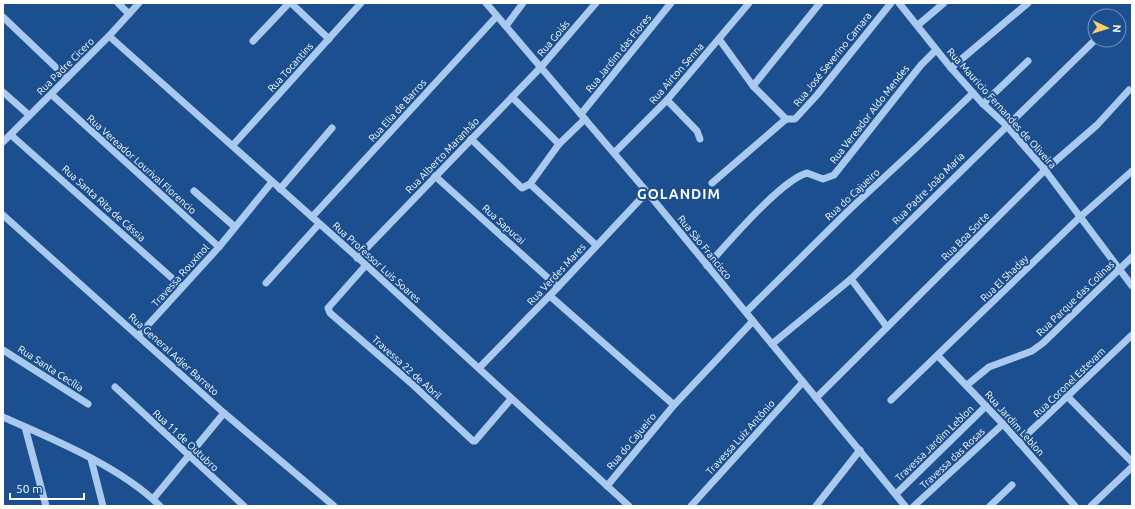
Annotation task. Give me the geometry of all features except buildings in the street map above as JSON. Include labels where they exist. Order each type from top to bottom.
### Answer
[{"type":"street","points":[[118,3],[129,14]]},
{"type":"street","name":"Rua Padre Cicero","points":[[3,142],[29,115],[52,95],[139,3]]},
{"type":"street","points":[[253,41],[290,3],[329,39]]},
{"type":"street","name":"Rua Tocantins","points":[[233,145],[361,3]]},
{"type":"street","name":"Rua São Francisco","points":[[486,3],[647,192],[905,506]]},
{"type":"street","points":[[506,26],[523,3]]},
{"type":"street","name":"Rua Goiás","points":[[541,68],[596,3]]},
{"type":"street","name":"Rua Jardim das Flores","points":[[530,184],[559,144],[583,117],[672,3]]},
{"type":"street","name":"Rua Airton Senna","points":[[614,153],[667,100],[749,3]]},
{"type":"street","points":[[753,86],[820,3]]},
{"type":"street","name":"Rua José Severino Camara","points":[[712,183],[786,119],[795,119],[817,95],[890,3]]},
{"type":"street","name":"Rua Mauricio Fernandes de Oliveira","points":[[899,3],[951,68],[983,104],[1006,125],[1045,170],[1132,286]]},
{"type":"street","points":[[918,25],[944,3]]},
{"type":"street","points":[[951,68],[1028,3]]},
{"type":"street","name":"Rua Elia de Barros","points":[[312,217],[497,16]]},
{"type":"street","points":[[3,17],[67,78]]},
{"type":"street","name":"Rua Professor Luis Soares","points":[[109,36],[366,265],[629,506]]},
{"type":"street","points":[[719,39],[753,86],[786,119]]},
{"type":"street","name":"Rua Padre João Maria","points":[[772,344],[851,279],[1087,47]]},
{"type":"street","name":"Rua Vereador Aldo Mendes","points":[[707,266],[756,214],[794,179],[807,173],[823,179],[834,175],[871,126],[921,65],[936,50]]},
{"type":"street","points":[[983,104],[1028,61]]},
{"type":"street","name":"Rua Alberto Maranhão","points":[[357,258],[541,68]]},
{"type":"street","name":"Rua Boa Sorte","points":[[816,398],[1045,170],[1097,125],[1130,90]]},
{"type":"street","points":[[3,92],[29,115]]},
{"type":"street","name":"Rua do Cajueiro","points":[[746,312],[850,209],[973,93]]},
{"type":"street","name":"Rua Vereador Lourival Florencio","points":[[52,95],[218,247]]},
{"type":"street","points":[[512,97],[559,144]]},
{"type":"street","points":[[667,100],[697,131],[700,139]]},
{"type":"street","points":[[280,189],[332,128]]},
{"type":"street","name":"Rua Santa Rita de Cássia","points":[[11,135],[182,287]]},
{"type":"street","points":[[471,139],[515,183],[522,188],[530,184],[596,245]]},
{"type":"street","name":"Rua El Shaday","points":[[891,400],[1080,217],[1132,171]]},
{"type":"street","name":"Rua Sapucai","points":[[435,176],[558,287]]},
{"type":"street","name":"Travessa Rouxinol","points":[[138,336],[218,247],[272,182]]},
{"type":"street","points":[[194,191],[235,227]]},
{"type":"street","name":"Rua Verdes Mares","points":[[479,368],[550,296],[647,192]]},
{"type":"street","name":"Rua General Adjer Barreto","points":[[3,215],[224,412],[334,506]]},
{"type":"street","points":[[266,283],[319,224]]},
{"type":"street","name":"Rua Parque das Colinas","points":[[967,385],[989,367],[1032,351],[1043,343],[1132,257]]},
{"type":"street","name":"Travessa 22 de Abril","points":[[366,265],[328,308],[330,313],[473,441],[475,441],[511,398]]},
{"type":"street","points":[[851,279],[887,327]]},
{"type":"street","points":[[550,296],[674,405]]},
{"type":"street","name":"Rua do Cajueiro","points":[[607,486],[674,405],[753,321]]},
{"type":"street","name":"Rua Coronel Estevam","points":[[1019,442],[1132,335]]},
{"type":"street","name":"Rua Santa Cecília","points":[[3,350],[88,404]]},
{"type":"street","name":"Rua Jardim Leblon","points":[[938,356],[1003,424],[1075,506]]},
{"type":"street","name":"Travessa Luiz Antônio","points":[[691,506],[803,382]]},
{"type":"street","name":"Rua 11 de Outubro","points":[[114,387],[244,506]]},
{"type":"street","points":[[1068,397],[1132,462]]},
{"type":"street","name":"Travessa Jardim Leblon","points":[[896,494],[986,406]]},
{"type":"street","points":[[153,499],[224,412]]},
{"type":"street","points":[[3,417],[63,443],[130,482],[160,506]]},
{"type":"street","name":"Travessa das Rosas","points":[[914,506],[1003,424]]},
{"type":"street","points":[[25,426],[46,506]]},
{"type":"street","points":[[816,506],[860,450]]},
{"type":"street","points":[[91,459],[103,506]]},
{"type":"street","points":[[1091,506],[1132,467]]},
{"type":"street","points":[[990,506],[1012,486]]},
{"type":"district","name":"GOLANDIM","points":[[679,194]]}]
